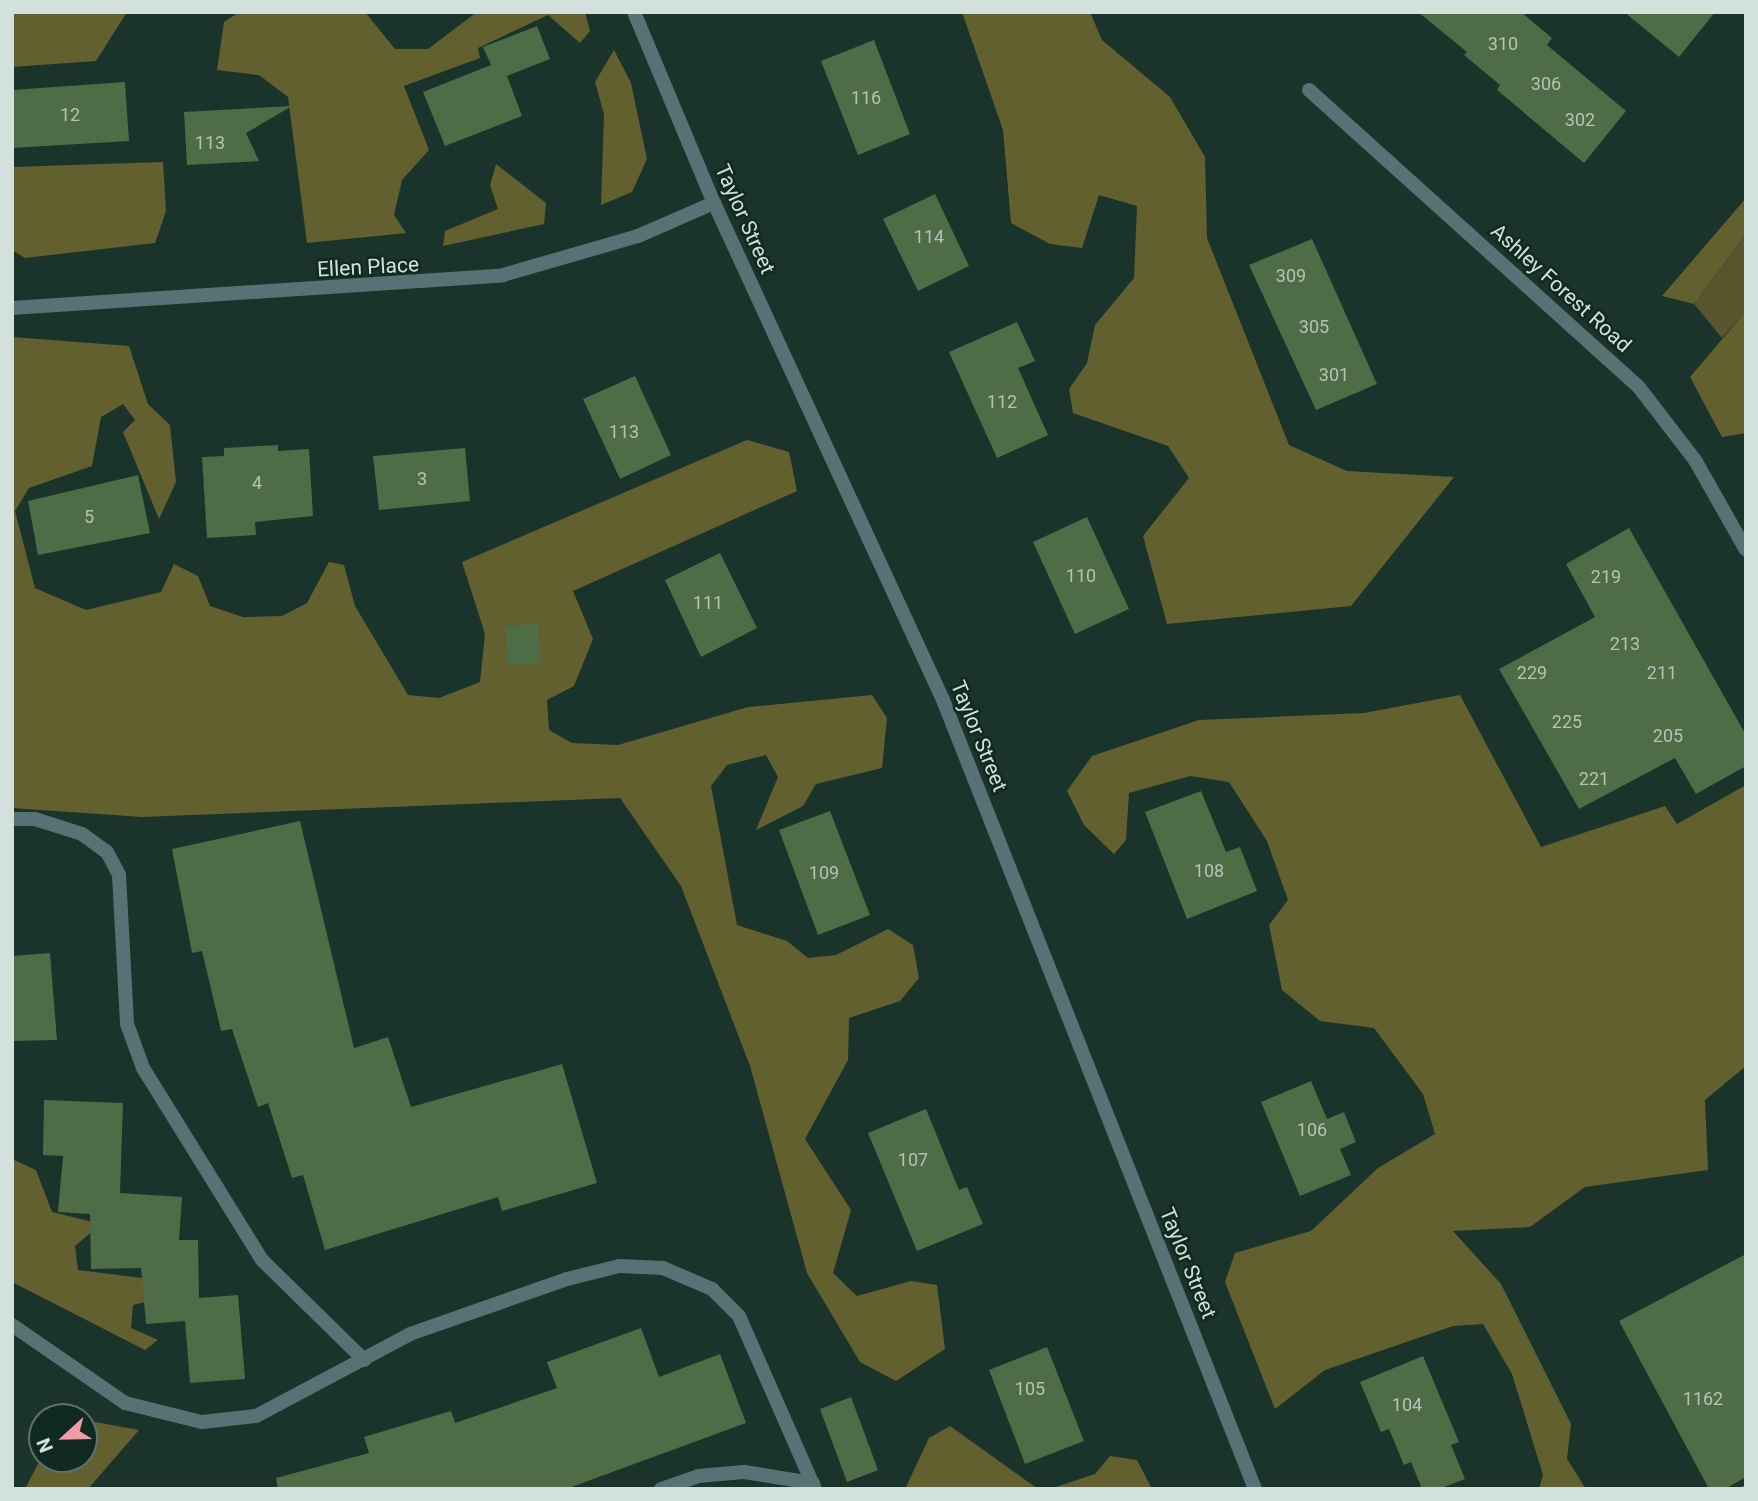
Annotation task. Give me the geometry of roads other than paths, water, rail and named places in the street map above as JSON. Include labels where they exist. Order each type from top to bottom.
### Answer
[{"type":"street","name":"Taylor Street","points":[[634,12],[714,203],[943,700],[1255,1489]]},
{"type":"street","name":"Ashley Forest Road","points":[[1309,90],[1638,386],[1696,460],[1746,550]]},
{"type":"street","name":"Ellen Place","points":[[12,308],[503,275],[638,236],[714,203]]},
{"type":"street","points":[[12,819],[35,818],[82,834],[107,852],[119,875],[127,1024],[143,1068],[262,1260],[365,1360]]},
{"type":"street","points":[[12,1325],[125,1403],[202,1422],[256,1416],[410,1335],[567,1279],[619,1265],[663,1268],[712,1289],[739,1316],[814,1486]]},
{"type":"street","points":[[662,1489],[698,1476],[744,1472],[814,1486]]}]
